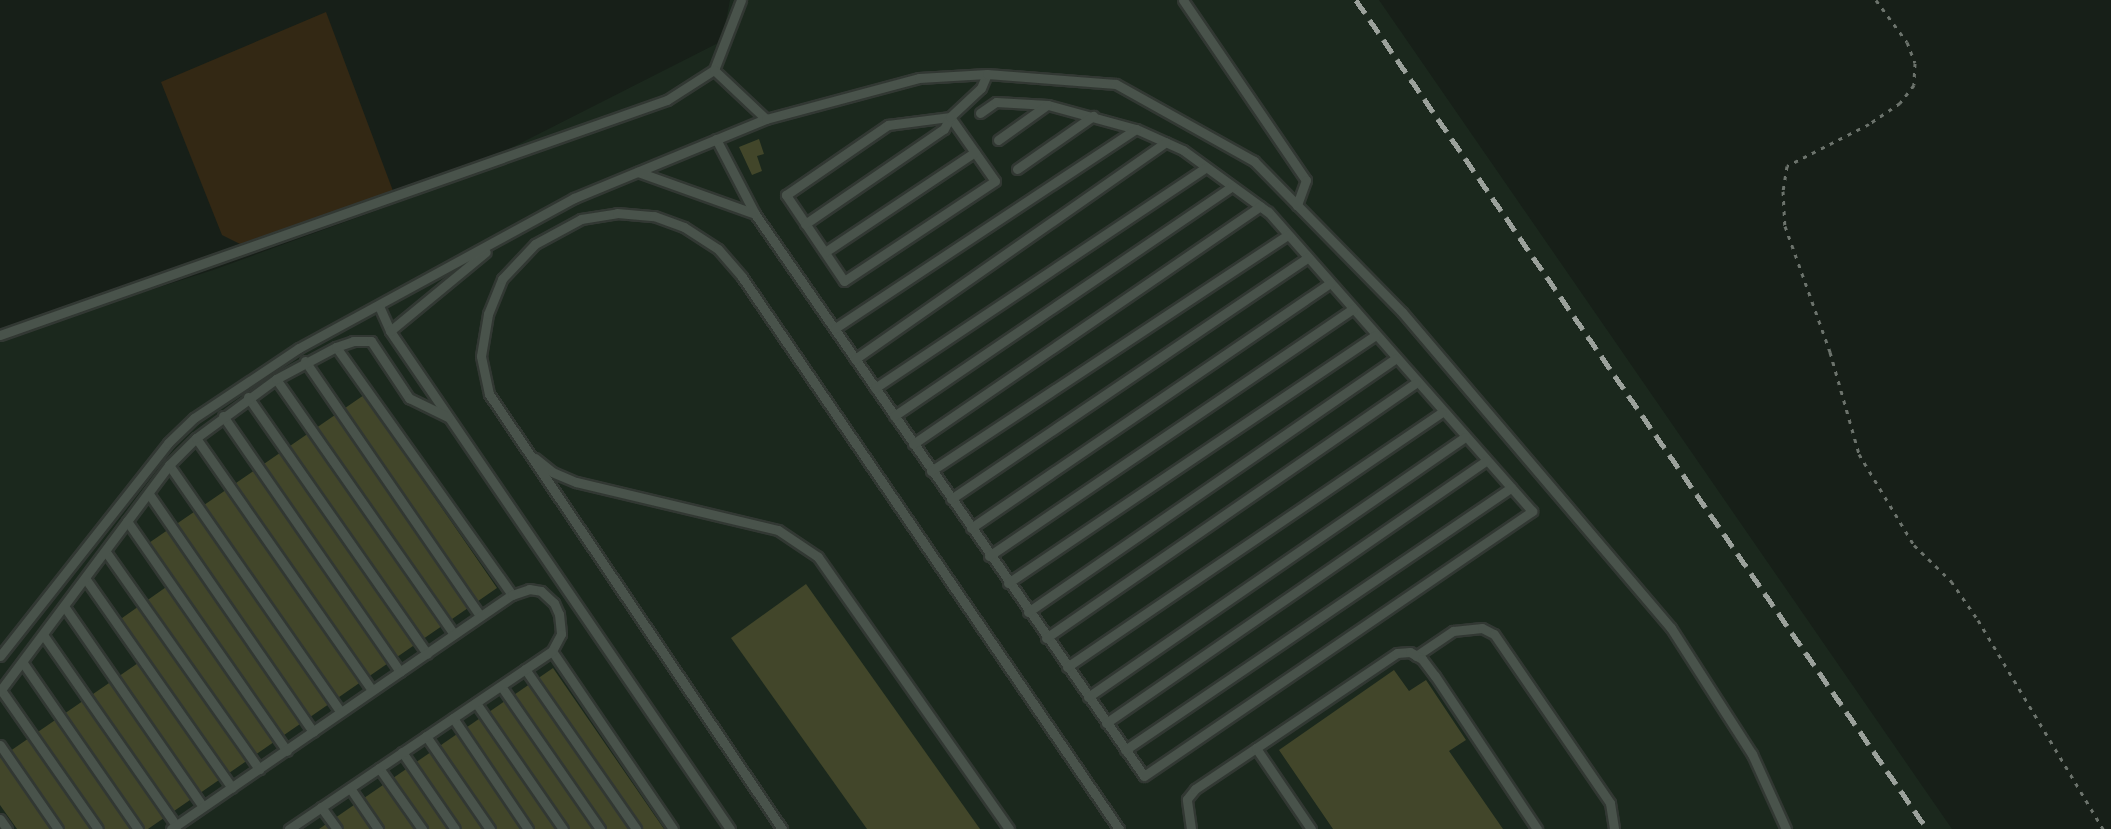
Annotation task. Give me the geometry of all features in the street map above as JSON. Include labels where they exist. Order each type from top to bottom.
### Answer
[{"type":"lane","points":[[0,335],[667,100],[714,70],[741,0]]},
{"type":"lane","points":[[1183,0],[1306,180],[1297,205]]},
{"type":"lane","points":[[714,70],[766,119]]},
{"type":"lane","points":[[805,224],[944,129],[950,117],[981,88],[987,74]]},
{"type":"lane","points":[[0,656],[168,443],[185,426],[299,348],[574,198],[766,119],[919,78],[987,74],[1116,84],[1254,161],[1402,312],[1671,628],[1752,754],[1786,829]]},
{"type":"lane","points":[[716,139],[755,214],[1144,776],[1532,511],[1288,235],[1260,206],[1206,167],[1166,142],[1136,129],[1048,105],[996,102],[980,113]]},
{"type":"lane","points":[[998,140],[1048,105]]},
{"type":"lane","points":[[1017,169],[1093,116]]},
{"type":"lane","points":[[950,117],[995,181],[844,281],[786,195],[888,125],[950,117]]},
{"type":"lane","points":[[835,328],[1136,129]]},
{"type":"lane","points":[[855,359],[1166,142]]},
{"type":"lane","points":[[825,252],[975,152]]},
{"type":"lane","points":[[875,388],[1206,167]]},
{"type":"lane","points":[[638,172],[755,214]]},
{"type":"lane","points":[[894,416],[1232,186]]},
{"type":"lane","points":[[913,444],[1260,206]]},
{"type":"lane","points":[[782,829],[489,394],[481,356],[488,314],[502,279],[535,244],[581,219],[630,214],[654,216],[684,227],[718,249],[742,277],[1119,829]]},
{"type":"lane","points":[[390,331],[506,235]]},
{"type":"lane","points":[[931,471],[1288,235]]},
{"type":"lane","points":[[951,499],[1308,257]]},
{"type":"lane","points":[[971,528],[1330,283]]},
{"type":"lane","points":[[379,306],[390,331],[730,829]]},
{"type":"lane","points":[[989,556],[1353,309]]},
{"type":"lane","points":[[1008,583],[1375,335]]},
{"type":"lane","points":[[98,829],[0,690],[44,636],[169,465],[196,438],[248,397],[305,361],[353,341],[371,341],[409,398],[448,417]]},
{"type":"lane","points":[[336,347],[512,595]]},
{"type":"lane","points":[[1028,612],[1395,359]]},
{"type":"lane","points":[[305,361],[480,616]]},
{"type":"lane","points":[[276,379],[454,634]]},
{"type":"lane","points":[[1046,638],[1416,383]]},
{"type":"lane","points":[[248,397],[427,654]]},
{"type":"lane","points":[[1067,667],[1442,412]]},
{"type":"lane","points":[[223,416],[400,672]]},
{"type":"lane","points":[[1088,697],[1465,437]]},
{"type":"lane","points":[[196,438],[372,690]]},
{"type":"lane","points":[[526,451],[552,472],[576,482],[778,530],[818,557],[1009,829]]},
{"type":"lane","points":[[1106,723],[1486,461]]},
{"type":"lane","points":[[169,465],[340,711]]},
{"type":"lane","points":[[1125,750],[1511,488]]},
{"type":"lane","points":[[149,494],[313,732]]},
{"type":"lane","points":[[127,521],[287,751]]},
{"type":"lane","points":[[106,552],[259,769]]},
{"type":"lane","points":[[85,578],[232,788]]},
{"type":"lane","points":[[44,636],[173,827],[512,595],[529,589],[541,591],[554,603],[559,614],[561,634],[552,651],[294,828]]},
{"type":"lane","points":[[64,606],[203,807]]},
{"type":"lane","points":[[1416,656],[1453,631],[1482,628],[1494,634],[1610,803],[1614,829]]},
{"type":"lane","points":[[552,651],[673,829]]},
{"type":"lane","points":[[1191,829],[1187,799],[1195,789],[1397,653],[1410,652],[1435,676],[1537,829]]},
{"type":"lane","points":[[23,663],[138,829]]},
{"type":"lane","points":[[525,669],[636,829]]},
{"type":"lane","points":[[501,686],[600,829]]},
{"type":"lane","points":[[476,703],[563,829]]},
{"type":"lane","points":[[453,718],[528,829]]},
{"type":"lane","points":[[426,736],[490,829]]},
{"type":"lane","points":[[0,745],[58,829]]},
{"type":"lane","points":[[1256,748],[1311,829]]},
{"type":"lane","points":[[402,752],[455,829]]},
{"type":"lane","points":[[379,768],[422,829]]},
{"type":"lane","points":[[350,788],[378,829]]},
{"type":"lane","points":[[321,807],[337,829]]},
{"type":"lane","points":[[0,819],[7,829]]},
{"type":"path","points":[[1876,0],[1907,42],[1915,63],[1914,85],[1900,103],[1869,124],[1787,166],[1783,191],[1785,226],[1830,352],[1859,454],[1914,545],[1951,581],[1978,620],[2103,829]]},
{"type":"shaded area","points":[[730,0],[1379,0],[1952,829],[0,829],[0,338],[213,270],[414,197],[722,41]]},
{"type":"shaded area","points":[[326,12],[393,191],[240,244],[222,235],[161,82]]},
{"type":"building","points":[[759,139],[764,154],[757,156],[762,171],[752,175],[739,147]]},
{"type":"building","points":[[364,395],[497,588],[148,829],[17,829],[0,805],[0,758],[141,661],[115,623],[169,585],[143,547]]},
{"type":"building","points":[[806,584],[980,829],[867,829],[731,638]]},
{"type":"building","points":[[553,668],[664,829],[319,829]]},
{"type":"building","points":[[1394,670],[1409,691],[1426,680],[1466,740],[1449,751],[1503,829],[1333,829],[1279,750]]},
{"type":"railway","points":[[1356,0],[1927,829]]}]
